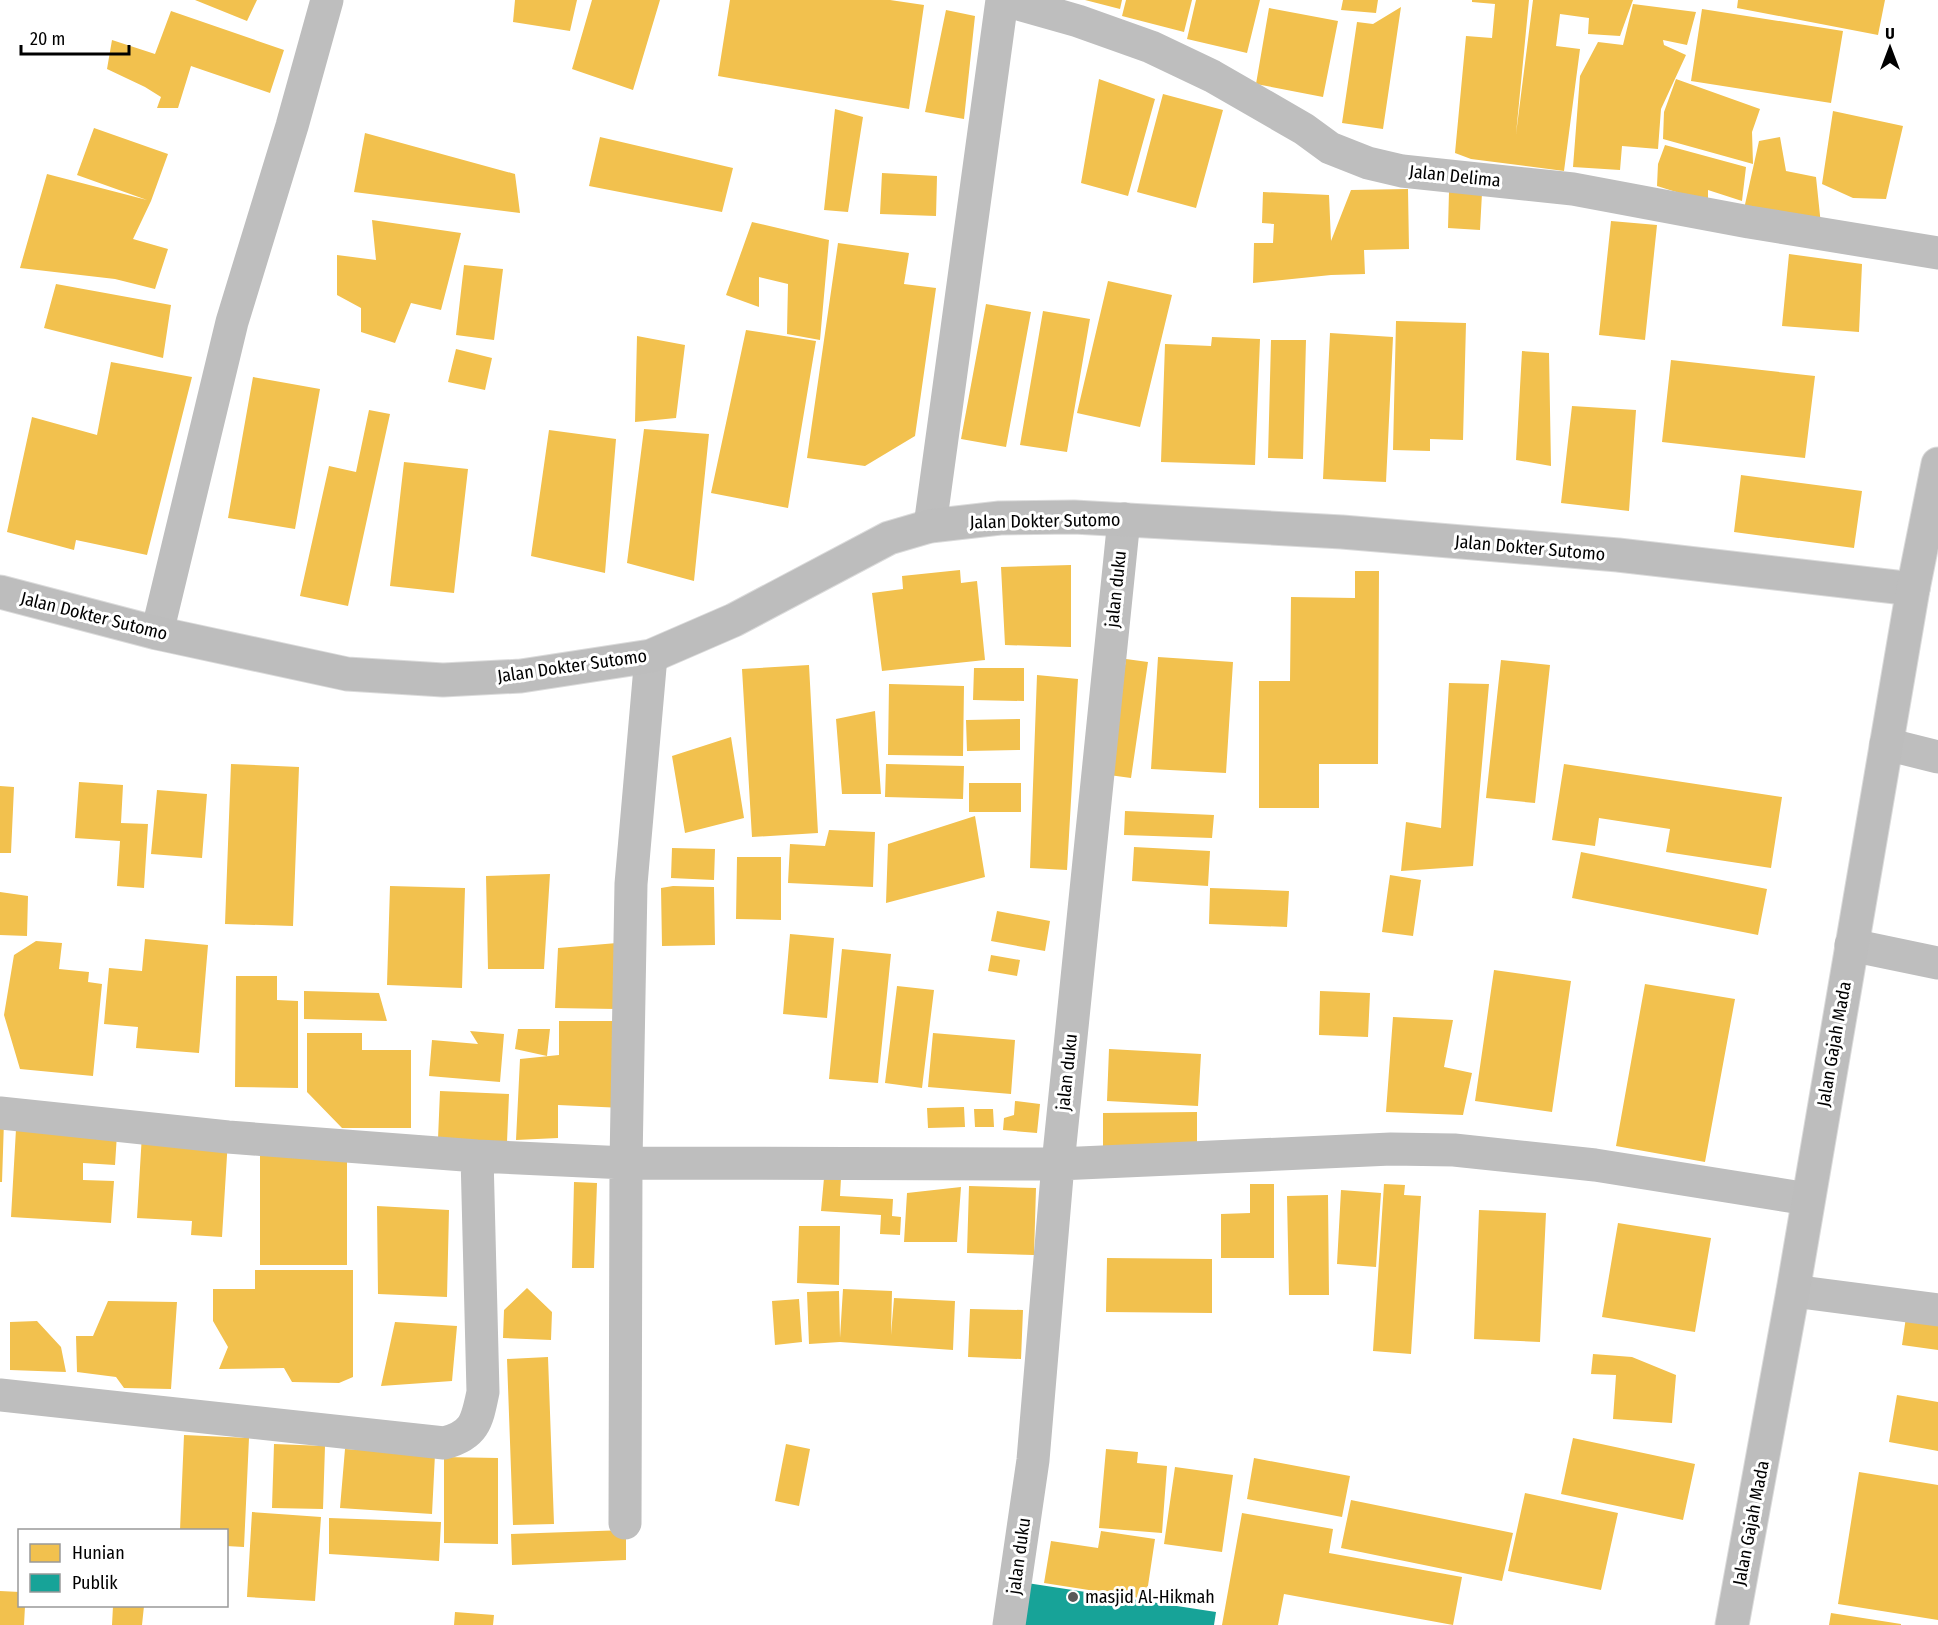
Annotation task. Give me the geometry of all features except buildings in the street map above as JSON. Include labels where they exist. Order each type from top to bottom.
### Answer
[{"type":"main road","name":"Jalan Gajah Mada","points":[[1732,1625],[1793,1291],[1912,589],[1938,464]]},
{"type":"main road","name":"Jalan Dokter Sutomo","points":[[0,592],[157,633],[346,674],[443,680],[521,676],[651,656],[734,620],[889,538],[930,526],[1000,518],[1124,519],[1342,532],[1618,555],[1912,589]]},
{"type":"street","points":[[157,633],[232,322],[292,126],[327,0]]},
{"type":"street","points":[[930,526],[1003,0]]},
{"type":"street","name":"Jalan Delima","points":[[1003,0],[1078,21],[1150,47],[1212,76],[1304,129],[1330,148],[1368,163],[1402,171],[1573,189],[1749,222],[1938,253]]},
{"type":"street","name":"jalan duku","points":[[1009,1625],[1033,1460],[1058,1164],[1124,519]]},
{"type":"street","points":[[625,1523],[626,1163],[631,884],[651,656]]},
{"type":"street","points":[[1886,744],[1938,757]]},
{"type":"street","points":[[1851,945],[1938,963]]},
{"type":"street","points":[[0,1113],[228,1137],[477,1156],[626,1163],[1058,1164],[1391,1149],[1454,1150],[1596,1165],[1808,1199]]},
{"type":"street","points":[[0,1395],[444,1443],[458,1440],[471,1430],[479,1412],[483,1392],[477,1156]]},
{"type":"street","points":[[1793,1291],[1938,1310]]},
{"type":"place","name":"masjid Al-Hikmah","points":[[1073,1597]]}]
